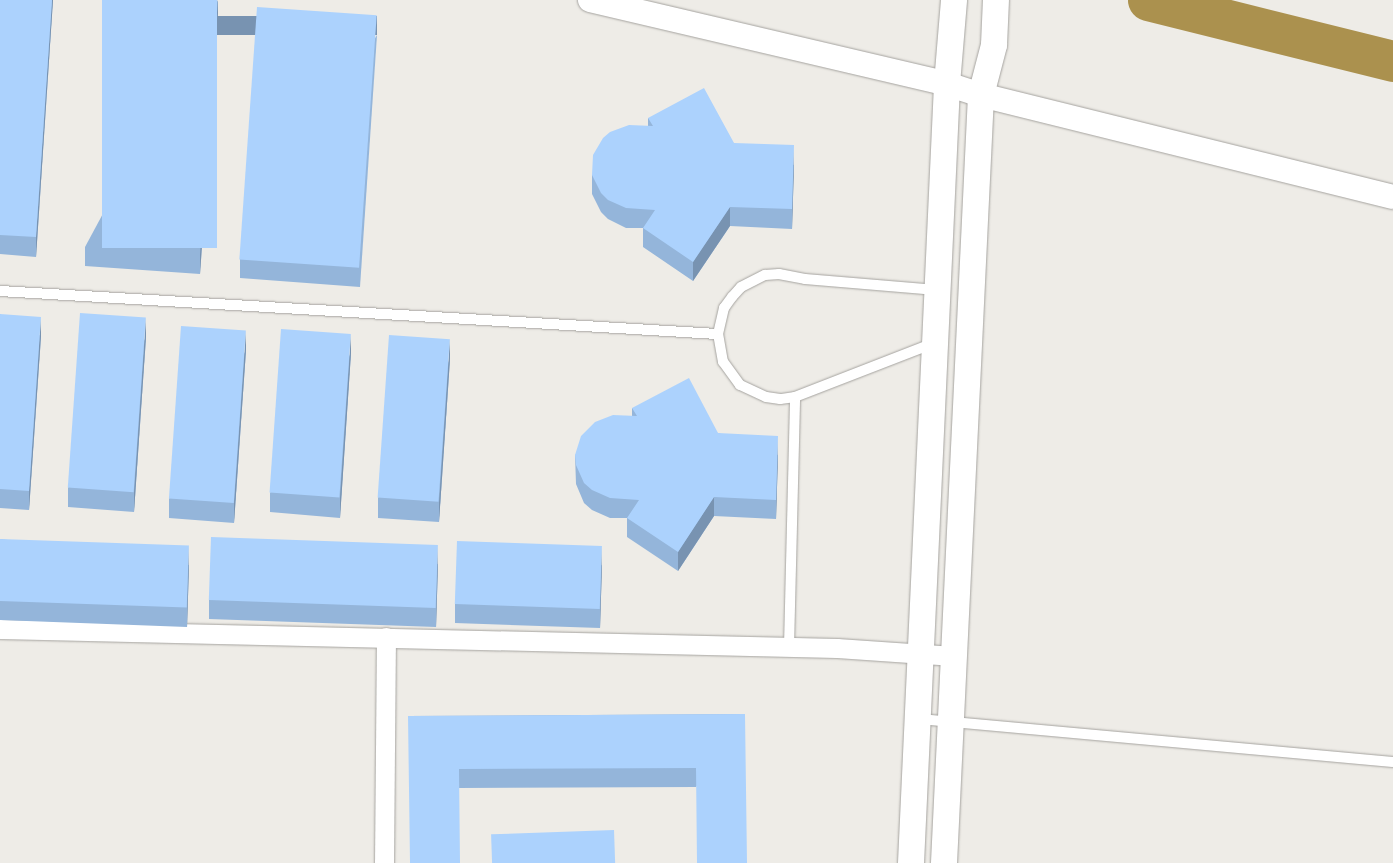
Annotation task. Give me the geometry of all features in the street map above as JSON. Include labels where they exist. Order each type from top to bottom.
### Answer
[{"type":"main road","points":[[911,863],[935,343],[954,0]]},
{"type":"main road","points":[[944,863],[981,95],[994,46],[996,0]]},
{"type":"street","points":[[590,0],[948,84],[981,95],[1393,197]]},
{"type":"street","points":[[0,628],[837,648],[954,656]]},
{"type":"street","points":[[384,863],[386,638]]},
{"type":"lane","points":[[935,343],[795,397],[780,399],[766,397],[740,385],[723,362],[718,334],[724,308],[732,297],[741,287],[765,275],[779,274],[805,279],[938,290]]},
{"type":"lane","points":[[0,291],[718,334]]},
{"type":"lane","points":[[789,647],[795,397]]},
{"type":"lane","points":[[918,719],[1393,762]]},
{"type":"building","points":[[0,0],[52,0],[36,237],[0,235]]},
{"type":"building","points":[[102,0],[217,0],[217,248],[102,248]]},
{"type":"building","points":[[257,7],[377,15],[359,268],[239,259]]},
{"type":"building","points":[[704,88],[734,143],[794,145],[792,209],[730,207],[693,262],[643,228],[655,210],[626,208],[608,200],[601,193],[592,175],[593,155],[603,138],[610,132],[629,125],[653,126],[648,118]]},
{"type":"building","points":[[80,313],[146,318],[134,492],[68,488]]},
{"type":"building","points":[[0,314],[41,317],[29,491],[0,489]]},
{"type":"building","points":[[181,326],[246,331],[234,503],[169,499]]},
{"type":"building","points":[[281,329],[351,334],[339,497],[270,493]]},
{"type":"building","points":[[389,335],[450,339],[438,502],[378,498]]},
{"type":"building","points":[[689,378],[718,433],[778,436],[776,500],[714,497],[678,552],[627,518],[639,500],[610,498],[592,490],[584,483],[576,465],[575,455],[581,436],[595,422],[613,415],[637,416],[632,408]]},
{"type":"building","points":[[211,537],[438,545],[436,608],[209,600]]},
{"type":"building","points":[[0,539],[189,546],[187,608],[0,601]]},
{"type":"building","points":[[457,541],[602,546],[600,609],[455,604]]},
{"type":"building","points":[[745,714],[747,863],[697,863],[696,768],[459,769],[460,863],[410,863],[408,716]]},
{"type":"building","points":[[614,830],[615,863],[492,863],[491,834]]},
{"type":"waterway","points":[[1148,0],[1393,61]]}]
